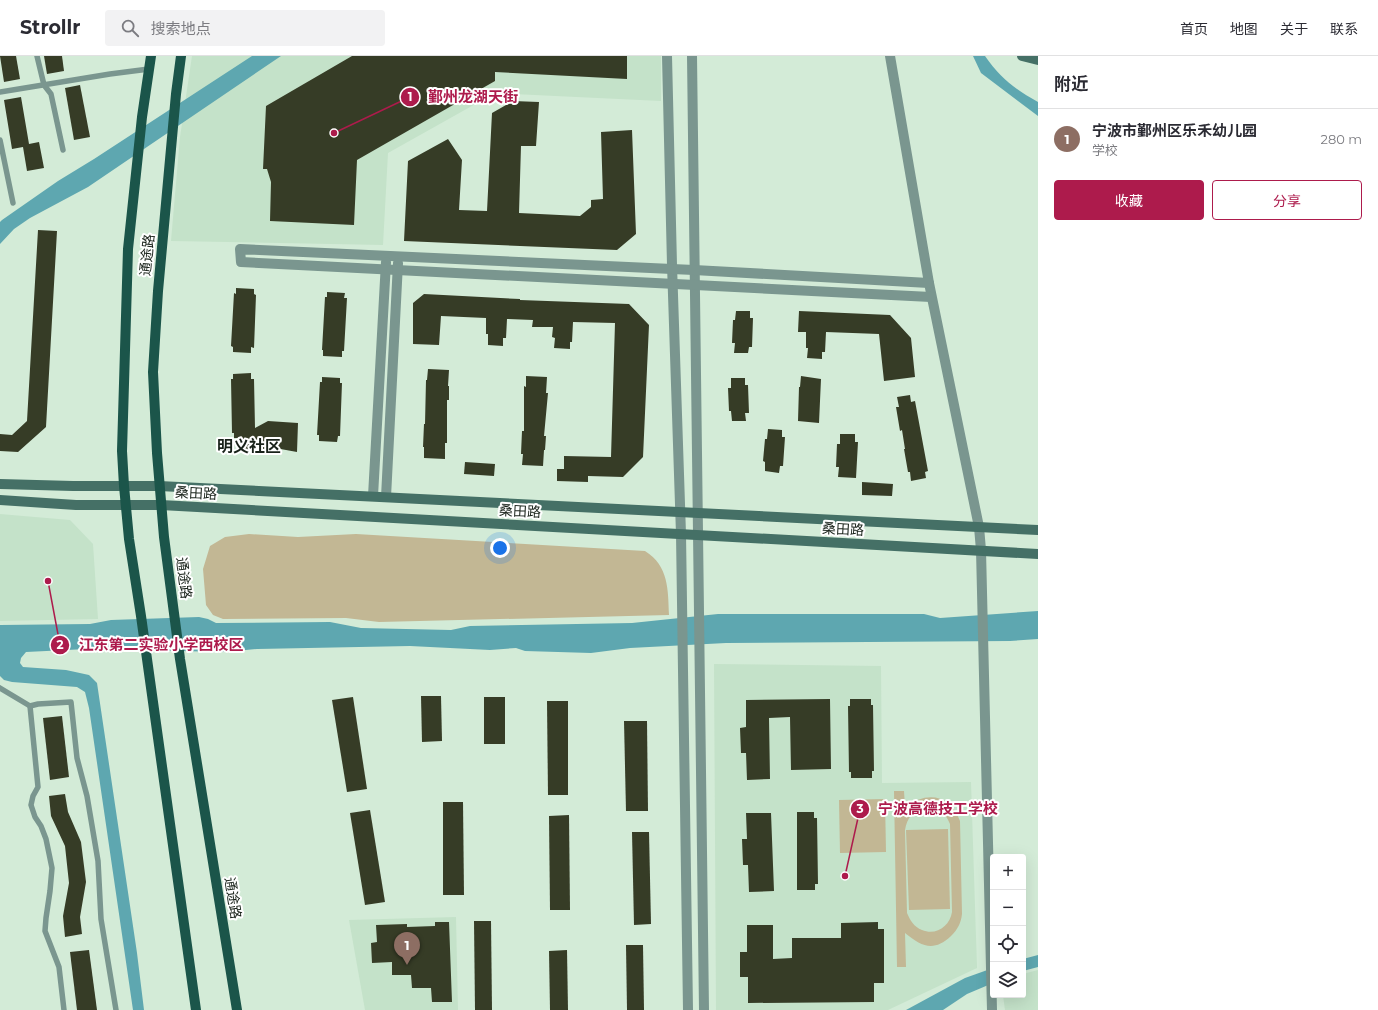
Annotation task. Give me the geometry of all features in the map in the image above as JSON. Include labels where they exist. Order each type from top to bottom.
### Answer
[{"type":"main road","points":[[149,69],[151,56]]},
{"type":"main road","name":"通途路","points":[[181,56],[176,94],[158,291],[153,372],[159,486],[180,659],[237,1010]]},
{"type":"main road","points":[[1022,56],[1038,60]]},
{"type":"main road","name":"通途路","points":[[149,69],[136,168],[128,249],[122,444],[124,486],[129,539],[196,1010]]},
{"type":"main road","name":"桑田路","points":[[0,484],[159,486],[1034,530]]},
{"type":"main road","name":"桑田路","points":[[0,500],[76,505],[161,505],[1034,554]]},
{"type":"street","points":[[667,56],[672,270],[681,512],[688,1010]]},
{"type":"street","points":[[692,56],[704,1010]]},
{"type":"street","points":[[890,56],[929,283],[979,527],[984,651],[992,1010]]},
{"type":"street","points":[[929,283],[694,270],[240,249],[241,262],[932,297]]},
{"type":"street","points":[[373,496],[386,256]]},
{"type":"street","points":[[386,497],[398,257]]},
{"type":"lane","points":[[38,56],[44,85],[51,94],[63,150]]},
{"type":"lane","points":[[0,92],[149,69]]},
{"type":"lane","points":[[0,140],[13,203]]},
{"type":"lane","points":[[0,688],[12,697],[30,706],[38,704],[71,702],[77,758],[87,796],[98,861],[101,919],[116,1010]]},
{"type":"lane","points":[[30,706],[38,787],[33,796],[31,805],[46,839],[52,868],[46,918],[46,931],[59,968],[64,1010]]},
{"type":"shaded area","points":[[192,56],[661,56],[661,101],[495,93],[388,153],[383,245],[171,241],[180,137]]},
{"type":"shaded area","points":[[0,514],[70,520],[93,544],[98,619],[0,621]]},
{"type":"shaded area","points":[[249,534],[298,537],[356,534],[645,551],[659,564],[666,579],[669,615],[379,622],[346,618],[223,619],[213,615],[206,605],[203,569],[210,546],[225,537]]},
{"type":"shaded area","points":[[714,664],[881,666],[882,783],[971,782],[977,968],[888,1010],[716,1010]]},
{"type":"shaded area","points":[[894,791],[904,791],[905,807],[913,802],[929,797],[944,800],[956,812],[960,821],[962,914],[956,931],[945,941],[933,946],[928,946],[917,942],[905,933],[906,967],[897,967]],"holes":[[[926,807],[941,811],[946,816],[950,824],[952,912],[948,922],[942,928],[932,932],[927,932],[917,927],[911,921],[907,913],[905,830],[911,815],[921,808]]]},
{"type":"shaded area","points":[[885,799],[886,852],[840,853],[839,800]]},
{"type":"shaded area","points":[[948,829],[950,909],[909,910],[906,830]]},
{"type":"shaded area","points":[[456,917],[458,1010],[365,1010],[349,920]]},
{"type":"shaded area","points":[[1038,970],[1038,1010],[1005,1010],[1003,998],[1026,998],[1026,973]]},
{"type":"water","points":[[252,56],[281,56],[88,187],[30,218],[14,229],[0,244],[0,222],[2,220],[58,181]]},
{"type":"water","points":[[973,56],[985,56],[1002,77],[1038,102],[1038,116],[981,73]]},
{"type":"water","points":[[1038,611],[1038,639],[1010,641],[726,643],[630,648],[591,653],[525,651],[516,648],[490,650],[410,646],[257,649],[225,652],[87,649],[26,652],[21,658],[20,663],[23,667],[66,670],[89,675],[97,683],[144,1010],[133,1010],[89,708],[85,692],[77,687],[12,682],[4,680],[0,676],[0,625],[90,624],[111,620],[199,617],[216,623],[330,622],[361,628],[451,630],[470,626],[632,623],[718,614],[924,614],[940,618]]},
{"type":"water","points":[[1038,955],[1038,967],[1026,970],[1026,958]]},
{"type":"water","points":[[990,969],[990,984],[967,994],[943,1010],[906,1010],[965,978]]},
{"type":"building","points":[[0,56],[16,56],[20,79],[4,82]]},
{"type":"building","points":[[44,56],[62,56],[64,71],[47,74]]},
{"type":"building","points":[[352,56],[627,56],[627,79],[495,72],[495,81],[357,160],[354,225],[270,221],[271,182],[267,169],[263,169],[266,106]]},
{"type":"building","points":[[80,85],[90,137],[74,140],[65,88]]},
{"type":"building","points":[[21,97],[29,144],[39,142],[44,168],[27,171],[23,147],[12,149],[4,100]]},
{"type":"building","points":[[513,101],[539,102],[536,146],[521,146],[519,213],[580,216],[591,207],[591,200],[603,199],[601,132],[632,130],[636,234],[617,250],[404,241],[408,161],[448,139],[462,160],[459,210],[487,211],[492,113]]},
{"type":"building","points":[[38,230],[57,231],[46,427],[18,452],[0,451],[0,434],[12,435],[27,421]]},
{"type":"building","points":[[236,288],[254,289],[254,294],[256,295],[254,348],[251,347],[251,353],[233,352],[233,347],[231,346],[234,293],[236,294]]},
{"type":"building","points":[[327,292],[345,293],[344,298],[347,298],[344,351],[342,351],[342,357],[323,356],[322,350],[325,297],[327,297]]},
{"type":"building","points":[[424,294],[520,300],[629,304],[649,325],[643,457],[623,477],[588,476],[588,482],[557,481],[557,469],[564,469],[564,456],[611,457],[615,323],[573,322],[572,342],[570,342],[570,349],[554,348],[555,338],[552,337],[553,327],[532,327],[533,320],[507,319],[506,338],[503,338],[503,346],[488,345],[486,318],[441,316],[439,345],[413,344],[413,303]]},
{"type":"building","points":[[736,311],[750,311],[750,318],[753,318],[752,347],[749,347],[748,353],[734,353],[735,343],[732,343],[733,320],[735,320]]},
{"type":"building","points":[[799,311],[890,315],[911,338],[915,377],[884,381],[879,334],[826,332],[825,352],[822,352],[822,359],[807,358],[808,348],[806,348],[806,332],[798,332]]},
{"type":"building","points":[[428,369],[449,370],[449,400],[447,400],[447,443],[445,443],[445,459],[424,458],[424,424]]},
{"type":"building","points":[[251,373],[251,379],[254,379],[255,428],[268,421],[298,423],[297,452],[275,448],[248,451],[241,447],[238,438],[234,438],[234,433],[232,433],[231,379],[233,379],[233,374]]},
{"type":"building","points":[[526,376],[547,377],[546,393],[548,393],[543,466],[522,465],[523,454],[521,454],[522,431],[524,431],[524,386],[526,387]]},
{"type":"building","points":[[801,376],[821,379],[819,423],[798,421],[799,387]]},
{"type":"building","points":[[322,377],[340,378],[340,383],[342,383],[340,436],[338,436],[337,442],[319,441],[319,435],[317,435],[320,382],[322,382]]},
{"type":"building","points":[[731,378],[745,378],[745,385],[748,385],[749,413],[745,413],[746,421],[732,421],[731,411],[729,411],[728,388],[731,388]]},
{"type":"building","points":[[910,395],[911,402],[915,401],[928,471],[925,472],[926,478],[911,481],[910,472],[908,472],[902,430],[900,431],[896,407],[899,407],[897,397]]},
{"type":"building","points":[[768,429],[782,430],[782,437],[785,437],[783,466],[780,466],[779,473],[765,471],[765,462],[763,461],[765,439],[767,439]]},
{"type":"building","points":[[840,434],[855,434],[855,442],[858,442],[856,478],[838,477],[839,467],[836,467],[837,444],[840,444]]},
{"type":"building","points":[[465,462],[495,464],[494,476],[464,474]]},
{"type":"building","points":[[862,482],[893,484],[892,496],[862,495]]},
{"type":"building","points":[[421,696],[441,696],[442,741],[422,742]]},
{"type":"building","points":[[353,697],[367,789],[347,792],[332,700]]},
{"type":"building","points":[[484,697],[505,697],[505,744],[484,744]]},
{"type":"building","points":[[830,699],[831,769],[791,770],[790,717],[769,718],[770,779],[747,780],[746,753],[741,753],[740,728],[746,727],[746,700]]},
{"type":"building","points":[[850,699],[871,699],[871,705],[873,705],[874,771],[872,771],[872,778],[851,778],[851,772],[849,772],[848,706],[850,706]]},
{"type":"building","points":[[547,701],[568,701],[568,795],[548,795]]},
{"type":"building","points":[[62,716],[69,777],[50,780],[43,718]]},
{"type":"building","points":[[624,721],[647,721],[648,811],[626,811]]},
{"type":"building","points":[[65,794],[68,812],[81,842],[86,882],[80,917],[82,934],[65,937],[63,916],[69,883],[65,846],[51,816],[49,796]]},
{"type":"building","points":[[443,802],[463,802],[464,895],[443,895]]},
{"type":"building","points":[[370,810],[385,902],[365,905],[350,813]]},
{"type":"building","points":[[797,812],[814,812],[814,818],[817,818],[818,884],[815,884],[815,890],[797,890]]},
{"type":"building","points":[[746,813],[771,813],[774,891],[749,892],[748,865],[743,865],[742,839],[747,839]]},
{"type":"building","points":[[569,815],[570,910],[550,910],[549,816]]},
{"type":"building","points":[[632,832],[649,832],[651,924],[634,925]]},
{"type":"building","points":[[474,921],[491,921],[492,1010],[475,1010]]},
{"type":"building","points":[[435,922],[449,922],[452,1002],[432,1002],[431,988],[412,988],[411,975],[392,975],[392,962],[372,963],[371,943],[377,942],[376,925],[407,924],[407,927],[435,926]]},
{"type":"building","points":[[878,922],[878,929],[884,929],[884,983],[874,983],[874,1002],[748,1003],[748,977],[740,977],[740,952],[747,952],[747,925],[773,925],[773,959],[792,958],[792,938],[841,938],[841,923]]},
{"type":"building","points":[[626,945],[643,945],[644,1010],[627,1010]]},
{"type":"building","points":[[89,950],[97,1010],[77,1010],[70,952]]},
{"type":"building","points":[[567,950],[568,1010],[550,1010],[549,951]]},
{"type":"place","name":"鄞州龙湖天街","points":[[334,133]]},
{"type":"place","name":"江东第二实验小学西校区","points":[[48,581]]},
{"type":"place","name":"宁波高德技工学校","points":[[845,876]]},
{"type":"place","name":"宁波市鄞州区乐禾幼儿园","points":[[407,965]]},
{"type":"district","name":"明义社区","points":[[249,446]]}]
